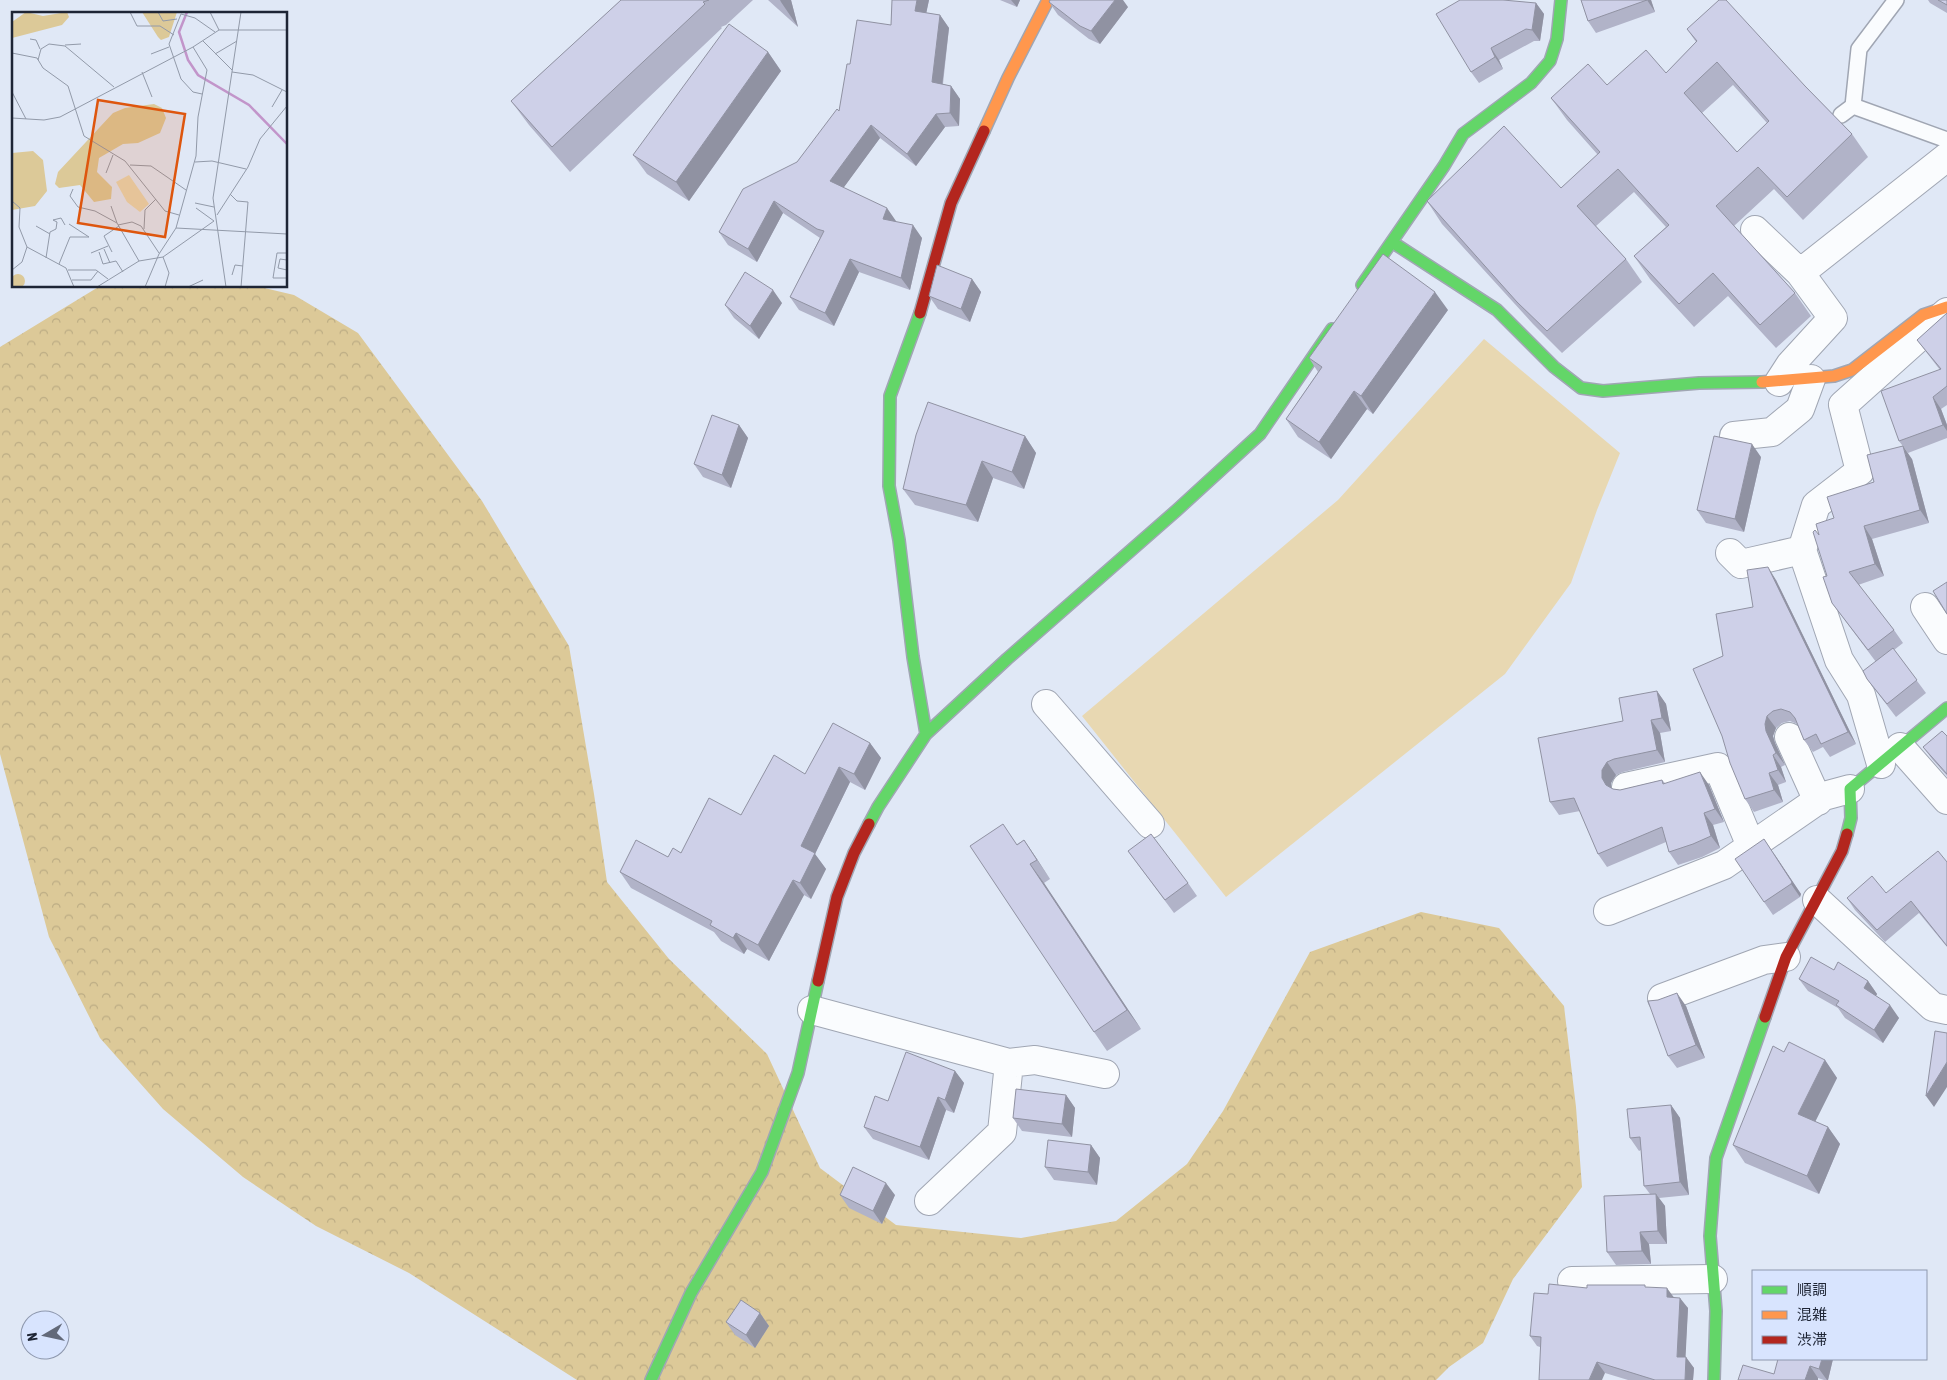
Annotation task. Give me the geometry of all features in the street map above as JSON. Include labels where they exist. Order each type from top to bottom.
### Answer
[{"type":"street","points":[[926,734],[913,656],[899,540],[889,486],[890,396],[919,318],[951,203],[1008,78],[1048,0]]},
{"type":"street","points":[[1354,297],[1444,166],[1463,134],[1531,83],[1550,61],[1557,39],[1561,0]]},
{"type":"street","points":[[1800,273],[1947,157]]},
{"type":"street","points":[[1755,230],[1800,273],[1833,318],[1790,365],[1779,382]]},
{"type":"street","points":[[1392,242],[1498,310],[1554,367],[1581,388],[1603,391],[1699,383],[1779,382],[1834,376],[1852,370],[1923,315],[1947,307]]},
{"type":"street","points":[[1947,312],[1843,405],[1860,471],[1816,506],[1802,550],[1839,660],[1861,695],[1890,756],[1947,800]]},
{"type":"street","points":[[651,1380],[691,1294],[762,1172],[798,1073],[837,897],[854,853],[878,807],[926,734],[1007,658],[1177,510],[1260,434],[1337,321]]},
{"type":"street","points":[[1734,436],[1772,432],[1800,410],[1811,379]]},
{"type":"street","points":[[1730,553],[1741,564],[1802,550]]},
{"type":"street","points":[[1925,607],[1947,640]]},
{"type":"street","points":[[1046,704],[1150,824]]},
{"type":"street","points":[[1608,911],[1724,865],[1824,796],[1850,789],[1947,708]]},
{"type":"street","points":[[1789,737],[1818,801]]},
{"type":"street","points":[[1626,787],[1718,767],[1751,846]]},
{"type":"street","points":[[1714,1380],[1716,1311],[1710,1236],[1716,1158],[1786,957],[1842,851],[1851,818],[1850,789]]},
{"type":"street","points":[[1817,900],[1933,1007],[1947,1010]]},
{"type":"street","points":[[1662,998],[1764,960],[1786,957]]},
{"type":"street","points":[[812,1010],[1010,1063],[1035,1060],[1105,1074]]},
{"type":"street","points":[[929,1201],[1002,1132],[1010,1063]]},
{"type":"street","points":[[1572,1281],[1713,1279]]},
{"type":"lane","points":[[1841,115],[1853,106],[1859,49],[1896,0]]},
{"type":"lane","points":[[1853,106],[1947,140]]},
{"type":"green space","points":[[97,288],[264,288],[294,295],[358,333],[482,501],[569,646],[607,882],[669,959],[767,1054],[820,1168],[896,1225],[1021,1238],[1116,1221],[1187,1164],[1223,1111],[1310,952],[1421,912],[1499,928],[1564,1006],[1576,1107],[1582,1187],[1513,1279],[1483,1343],[1449,1367],[1436,1380],[577,1380],[409,1273],[316,1226],[243,1177],[163,1109],[100,1038],[49,937],[0,754],[0,347]]},
{"type":"shaded area","points":[[1484,339],[1620,453],[1571,583],[1505,674],[1226,897],[1082,716],[1338,500]]},
{"type":"building","points":[[621,0],[709,0],[703,2],[705,4],[552,147],[511,101]]},
{"type":"building","points":[[892,0],[917,0],[915,11],[940,15],[932,82],[951,86],[950,113],[936,114],[907,154],[871,125],[830,181],[887,208],[883,219],[913,225],[901,278],[850,259],[825,313],[790,297],[824,231],[817,229],[774,201],[748,249],[719,232],[743,189],[797,162],[837,109],[839,111],[847,64],[850,64],[857,20],[891,25]]},
{"type":"building","points":[[1050,0],[1115,0],[1091,31],[1080,26],[1049,2]]},
{"type":"building","points":[[1460,0],[1503,0],[1536,3],[1532,30],[1526,29],[1491,48],[1495,57],[1471,72],[1436,14]]},
{"type":"building","points":[[1581,0],[1647,0],[1588,21]]},
{"type":"building","points":[[1719,0],[1726,0],[1852,134],[1787,197],[1758,167],[1716,206],[1795,293],[1760,325],[1713,273],[1679,304],[1634,256],[1669,225],[1618,169],[1577,206],[1626,259],[1547,331],[1517,302],[1427,201],[1504,126],[1561,188],[1600,152],[1551,98],[1588,64],[1607,85],[1646,50],[1666,73],[1697,41],[1687,29]],"holes":[[[1717,62],[1769,121],[1737,152],[1684,93]]]},
{"type":"building","points":[[1938,0],[1947,0],[1947,5]]},
{"type":"building","points":[[729,24],[768,52],[676,182],[633,155]]},
{"type":"building","points":[[1383,254],[1435,292],[1361,396],[1354,391],[1319,442],[1286,419],[1322,367],[1309,358]]},
{"type":"building","points":[[937,265],[972,279],[961,309],[929,296]]},
{"type":"building","points":[[745,272],[773,290],[750,326],[725,305]]},
{"type":"building","points":[[1947,313],[1947,386],[1933,397],[1943,425],[1899,441],[1881,391],[1941,369],[1917,340]]},
{"type":"building","points":[[928,402],[1025,436],[1012,472],[982,461],[966,505],[903,489],[916,435]]},
{"type":"building","points":[[712,415],[739,425],[722,475],[694,464]]},
{"type":"building","points":[[1714,436],[1752,444],[1735,519],[1697,510]]},
{"type":"building","points":[[1903,446],[1920,510],[1864,526],[1875,564],[1849,572],[1894,630],[1868,650],[1832,603],[1823,577],[1827,576],[1813,532],[1815,530],[1819,535],[1816,524],[1834,518],[1827,497],[1874,482],[1867,455]]},
{"type":"building","points":[[1768,567],[1848,732],[1821,744],[1816,734],[1804,740],[1795,718],[1790,712],[1781,709],[1773,711],[1767,716],[1765,724],[1766,731],[1776,753],[1773,755],[1778,770],[1769,773],[1774,790],[1745,799],[1730,763],[1722,736],[1693,669],[1723,656],[1716,614],[1753,607],[1747,570]]},
{"type":"building","points":[[1947,582],[1947,614],[1933,591]]},
{"type":"building","points":[[1893,648],[1917,680],[1887,704],[1863,671]]},
{"type":"building","points":[[1657,691],[1662,718],[1651,720],[1657,750],[1607,762],[1602,770],[1602,778],[1606,785],[1620,790],[1662,780],[1663,784],[1700,772],[1715,809],[1704,813],[1711,836],[1669,852],[1662,827],[1598,854],[1574,798],[1550,802],[1538,738],[1623,721],[1619,698]]},
{"type":"building","points":[[833,723],[870,743],[854,774],[839,767],[801,846],[815,853],[800,883],[793,880],[758,945],[736,933],[733,938],[710,925],[712,921],[620,872],[636,840],[668,857],[673,848],[681,853],[709,798],[741,815],[774,755],[805,774]]},
{"type":"building","points":[[1942,731],[1947,736],[1947,774],[1923,747]]},
{"type":"building","points":[[1003,824],[1017,845],[1024,840],[1037,860],[1030,864],[1127,1010],[1094,1032],[970,846]]},
{"type":"building","points":[[1151,834],[1188,883],[1165,900],[1128,851]]},
{"type":"building","points":[[1764,839],[1792,882],[1764,902],[1735,859]]},
{"type":"building","points":[[1938,851],[1947,862],[1947,946],[1911,901],[1877,930],[1847,898],[1872,876],[1886,893]]},
{"type":"building","points":[[1811,957],[1834,970],[1838,962],[1868,981],[1864,988],[1890,1005],[1874,1030],[1836,1005],[1839,1001],[1799,979]]},
{"type":"building","points":[[1677,993],[1696,1045],[1668,1056],[1648,1001],[1658,1000]]},
{"type":"building","points":[[1935,1031],[1947,1033],[1947,1062],[1926,1096]]},
{"type":"building","points":[[1789,1042],[1825,1060],[1798,1114],[1828,1127],[1807,1176],[1733,1145],[1773,1046],[1784,1052]]},
{"type":"building","points":[[906,1052],[955,1071],[945,1100],[938,1097],[920,1147],[864,1127],[875,1096],[888,1101]]},
{"type":"building","points":[[1016,1089],[1066,1095],[1062,1124],[1013,1118]]},
{"type":"building","points":[[1671,1105],[1680,1182],[1644,1186],[1640,1137],[1630,1138],[1627,1109]]},
{"type":"building","points":[[1048,1140],[1091,1145],[1088,1172],[1045,1167]]},
{"type":"building","points":[[853,1167],[886,1183],[873,1211],[840,1195]]},
{"type":"building","points":[[1656,1194],[1658,1231],[1640,1232],[1642,1251],[1607,1252],[1604,1196]]},
{"type":"building","points":[[1549,1284],[1587,1288],[1587,1285],[1645,1285],[1645,1287],[1667,1288],[1667,1297],[1680,1298],[1677,1357],[1686,1357],[1685,1380],[1655,1380],[1597,1362],[1589,1380],[1539,1380],[1541,1337],[1530,1336],[1534,1293],[1548,1294]]},
{"type":"building","points":[[741,1300],[760,1313],[746,1335],[726,1322]]},
{"type":"building","points":[[1778,1360],[1822,1360],[1819,1369],[1810,1366],[1805,1380],[1738,1380],[1743,1365],[1774,1374]]},
{"type":"traffic: fast","points":[[1362,285],[1444,166],[1463,134],[1531,83],[1550,61],[1557,39],[1561,0]]},
{"type":"traffic: fast","points":[[1392,242],[1497,310],[1554,367],[1581,388],[1603,391],[1699,383],[1762,382]]},
{"type":"traffic: fast","points":[[920,313],[890,396],[889,486],[899,540],[913,657],[926,734]]},
{"type":"traffic: fast","points":[[869,824],[926,734],[1007,659],[1177,510],[1260,434],[1332,329]]},
{"type":"traffic: fast","points":[[1847,834],[1851,818],[1850,789],[1947,708]]},
{"type":"traffic: fast","points":[[651,1380],[691,1293],[762,1172],[798,1073],[818,981]]},
{"type":"traffic: fast","points":[[1714,1380],[1716,1311],[1710,1236],[1716,1158],[1765,1017]]},
{"type":"traffic: slow","points":[[984,131],[1008,78],[1048,0]]},
{"type":"traffic: slow","points":[[1762,382],[1834,376],[1852,370],[1923,315],[1947,307]]},
{"type":"traffic: jam","points":[[920,313],[951,203],[984,131]]},
{"type":"traffic: jam","points":[[818,981],[837,897],[854,853],[869,824]]},
{"type":"traffic: jam","points":[[1765,1017],[1786,957],[1842,851],[1847,834]]}]
